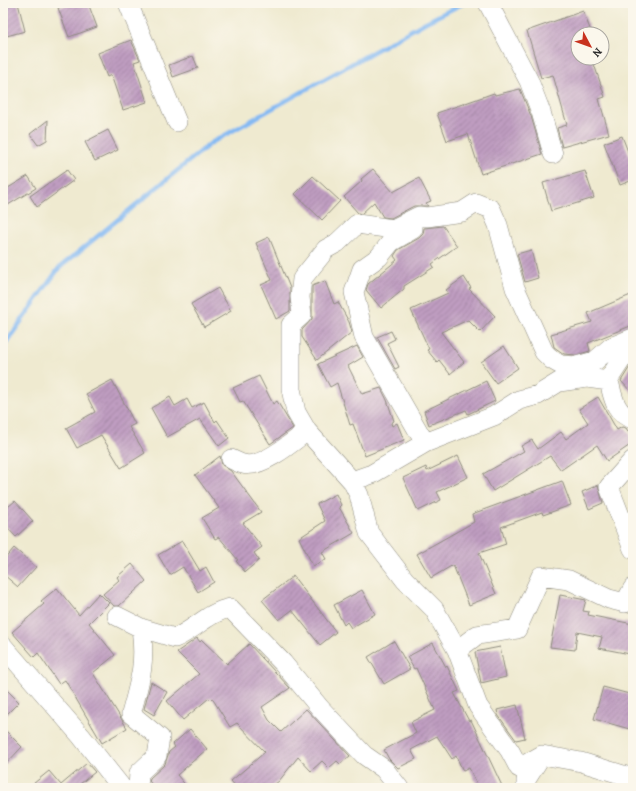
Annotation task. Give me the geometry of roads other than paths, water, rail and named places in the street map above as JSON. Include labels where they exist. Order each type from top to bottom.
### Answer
[{"type":"street","points":[[128,3],[177,122]]},
{"type":"street","points":[[488,3],[529,81],[541,112],[553,154]]},
{"type":"street","points":[[633,338],[611,347],[594,361],[577,366],[561,365],[552,360],[544,352],[514,288],[498,225],[491,209],[476,203],[462,212],[427,217],[419,216],[393,229],[357,224],[337,243],[326,249],[302,279],[300,297],[302,315],[291,325],[291,389],[296,412],[307,431],[352,481],[359,495],[369,533],[405,580],[434,609],[457,650],[478,706],[510,752],[519,768],[542,755],[581,762],[633,778]]},
{"type":"street","points":[[425,443],[364,337],[354,292],[362,269],[379,257],[391,242],[410,232],[426,220],[441,214]]},
{"type":"street","points":[[633,342],[610,377],[609,381],[617,410],[633,419]]},
{"type":"street","points":[[352,481],[372,474],[425,443],[494,416],[519,400],[538,395],[559,382],[587,378],[609,381]]},
{"type":"street","points":[[231,459],[244,465],[259,463],[289,446],[307,431]]},
{"type":"street","points":[[633,460],[609,487],[633,549]]},
{"type":"street","points":[[457,650],[477,635],[517,629],[541,576],[569,580],[609,599],[625,603],[632,592]]},
{"type":"street","points":[[118,616],[141,628],[175,638],[188,633],[219,610],[230,608],[283,663],[320,708],[364,755],[384,769],[399,788]]},
{"type":"street","points":[[138,788],[139,773],[158,756],[160,738],[131,714],[144,665],[144,650],[141,628]]},
{"type":"street","points":[[3,646],[81,736],[122,788]]},
{"type":"street","points":[[526,788],[526,780],[542,755]]},
{"type":"waterway","points":[[3,347],[59,268],[211,143],[426,22],[464,3]]}]
